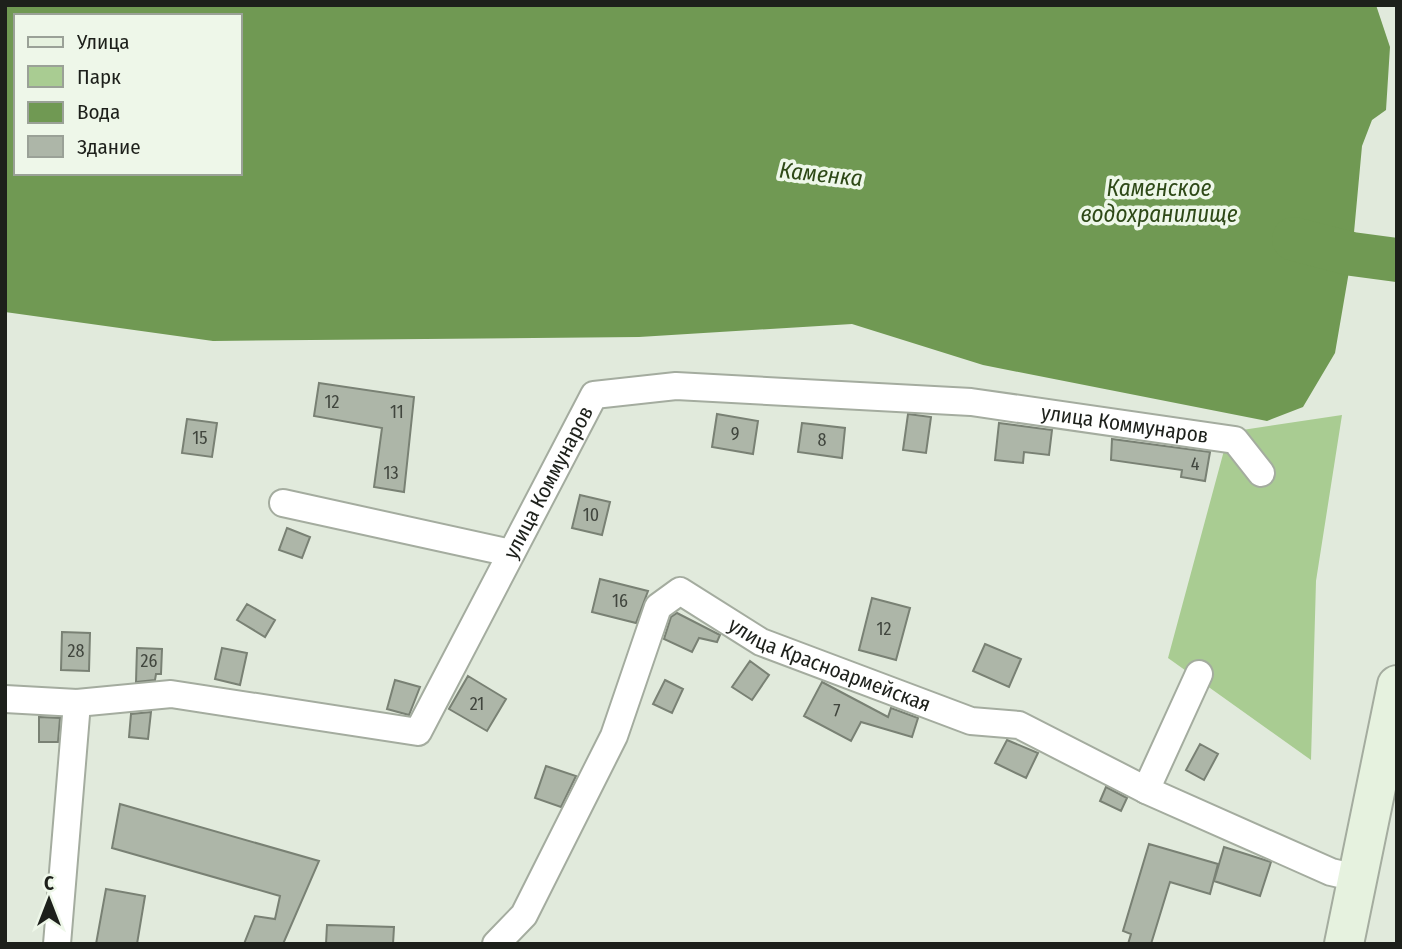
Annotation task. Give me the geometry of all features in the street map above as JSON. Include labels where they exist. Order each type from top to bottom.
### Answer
[{"type":"main road","points":[[1344,944],[1397,685]]},
{"type":"street","name":"улица Коммунаров","points":[[5,699],[77,703],[171,694],[418,732],[594,395],[676,386],[971,402],[1235,440],[1261,472]]},
{"type":"street","points":[[283,503],[511,553]]},
{"type":"street","name":"улица Красноармейская","points":[[496,944],[524,915],[614,736],[658,607],[680,591],[761,642],[971,721],[1019,725],[1146,790],[1331,872],[1357,878]]},
{"type":"street","points":[[1146,790],[1199,674]]},
{"type":"street","points":[[57,944],[77,703]]},
{"type":"green space","points":[[1342,415],[1316,581],[1311,760],[1168,658],[1229,432]]},
{"type":"water","name":"Каменское водохранилище","points":[[5,5],[1376,5],[1390,47],[1386,110],[1372,120],[1362,146],[1352,254],[1335,353],[1303,407],[1267,421],[983,365],[852,324],[639,337],[213,341],[5,312]]},
{"type":"building","points":[[319,383],[414,397],[404,492],[374,487],[382,428],[314,416]]},
{"type":"building","points":[[717,414],[758,421],[753,454],[712,447]]},
{"type":"building","points":[[908,414],[931,417],[926,453],[903,450]]},
{"type":"building","points":[[187,419],[217,423],[212,457],[182,453]]},
{"type":"building","points":[[802,423],[845,428],[842,458],[798,452]]},
{"type":"building","points":[[999,423],[1052,430],[1049,455],[1024,452],[1023,463],[995,460]]},
{"type":"building","points":[[1112,439],[1210,452],[1205,481],[1181,477],[1182,470],[1111,460]]},
{"type":"building","points":[[580,495],[610,502],[602,535],[572,528]]},
{"type":"building","points":[[287,528],[310,537],[302,558],[279,550]]},
{"type":"building","points":[[600,579],[648,591],[636,623],[592,612]]},
{"type":"building","points":[[872,598],[910,608],[896,660],[859,650]]},
{"type":"building","points":[[247,604],[275,620],[265,637],[237,620]]},
{"type":"building","points":[[677,613],[720,635],[717,642],[699,638],[692,652],[664,639],[671,617]]},
{"type":"building","points":[[62,632],[90,633],[89,671],[61,670]]},
{"type":"building","points":[[985,644],[1021,659],[1009,687],[973,671]]},
{"type":"building","points":[[137,648],[162,649],[161,674],[156,674],[155,680],[136,682]]},
{"type":"building","points":[[222,648],[247,653],[240,685],[215,679]]},
{"type":"building","points":[[750,661],[769,675],[752,700],[732,687]]},
{"type":"building","points":[[468,676],[506,699],[487,731],[449,709]]},
{"type":"building","points":[[395,680],[420,687],[409,715],[387,709]]},
{"type":"building","points":[[665,680],[683,689],[672,713],[653,704]]},
{"type":"building","points":[[822,682],[888,717],[891,708],[918,718],[912,737],[861,722],[851,741],[804,716]]},
{"type":"building","points":[[151,712],[148,739],[129,737],[131,714]]},
{"type":"building","points":[[39,717],[60,718],[58,742],[39,742]]},
{"type":"building","points":[[1007,740],[1038,753],[1026,778],[995,763]]},
{"type":"building","points":[[1200,744],[1218,754],[1204,780],[1186,770]]},
{"type":"building","points":[[546,766],[576,776],[561,807],[535,798]]},
{"type":"building","points":[[1106,787],[1127,798],[1121,811],[1100,801]]},
{"type":"building","points":[[120,804],[319,861],[283,944],[244,944],[255,916],[275,919],[280,896],[112,848]]},
{"type":"building","points":[[1149,844],[1218,864],[1210,894],[1170,882],[1151,944],[1128,944],[1131,934],[1123,931]]},
{"type":"building","points":[[1224,847],[1271,862],[1260,896],[1214,881]]},
{"type":"building","points":[[106,889],[145,896],[137,944],[96,944]]},
{"type":"building","points":[[327,925],[394,927],[393,944],[326,944]]},
{"type":"waterway","name":"Каменка","points":[[1294,239],[1352,254],[1397,260]]}]
